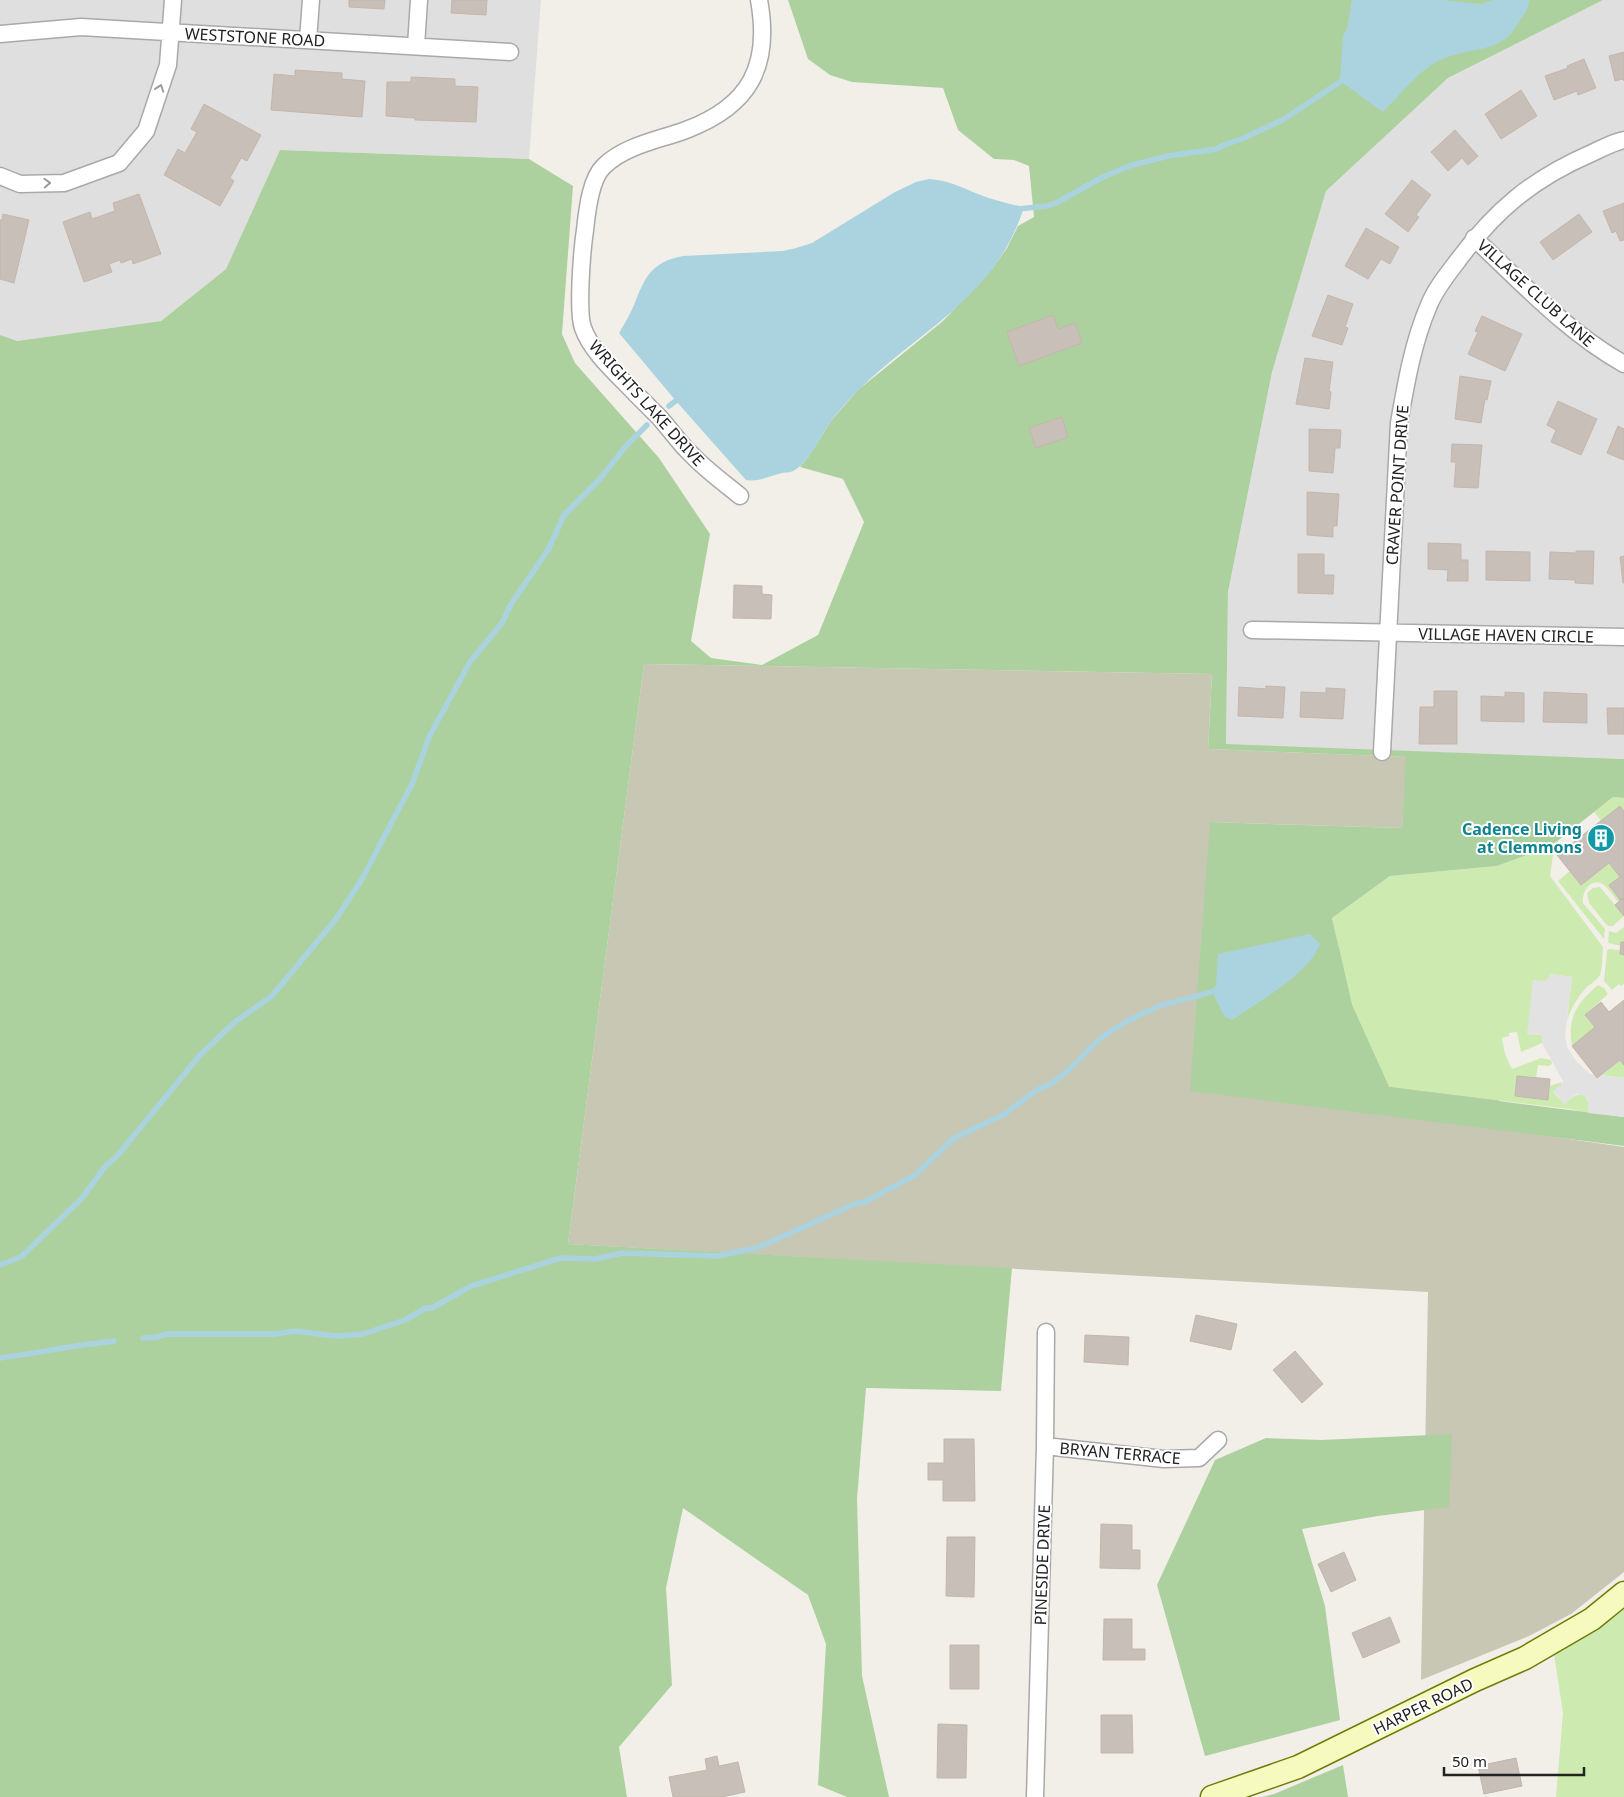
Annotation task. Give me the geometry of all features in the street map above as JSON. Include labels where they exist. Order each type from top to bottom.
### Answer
[{"type":"street","points":[[0,176],[20,184],[64,183],[119,164],[146,130],[168,65],[173,0]]},
{"type":"street","points":[[308,40],[311,0]]},
{"type":"street","points":[[416,46],[419,0]]},
{"type":"street","name":"WRIGHTS LAKE DRIVE","points":[[740,496],[689,453],[659,417],[607,363],[591,343],[583,328],[580,311],[584,234],[588,208],[594,183],[602,168],[614,157],[646,143],[688,130],[733,104],[753,78],[759,62],[762,44],[762,19],[759,0]]},
{"type":"street","name":"WESTSTONE ROAD","points":[[0,34],[81,27],[510,52]]},
{"type":"street","name":"CRAVER POINT DRIVE","points":[[1382,752],[1399,422],[1408,369],[1429,304],[1474,238],[1516,197],[1546,175],[1624,140]]},
{"type":"street","name":"VILLAGE CLUB LANE","points":[[1474,238],[1542,303],[1597,348],[1624,364]]},
{"type":"street","name":"VILLAGE HAVEN CIRCLE","points":[[1252,630],[1624,637]]},
{"type":"street","name":"PINESIDE DRIVE","points":[[1035,1797],[1045,1446],[1046,1332]]},
{"type":"street","name":"BRYAN TERRACE","points":[[1045,1446],[1164,1459],[1199,1458],[1218,1440]]},
{"type":"street","name":"HARPER ROAD","points":[[1212,1797],[1298,1767],[1475,1680],[1525,1658],[1592,1619],[1624,1593]]},
{"type":"shaded area","points":[[0,0],[541,0],[529,159],[280,150],[226,269],[161,321],[17,341],[0,335]]},
{"type":"shaded area","points":[[1603,0],[1624,0],[1624,759],[1226,745],[1228,592],[1272,372],[1326,191],[1448,78]]},
{"type":"shaded area","points":[[644,664],[1212,674],[1208,749],[1407,757],[1402,828],[1210,822],[1534,1134],[1624,1147],[1624,1572],[1571,1614],[1529,1636],[1421,1680],[1428,1292],[568,1244]]},
{"type":"shaded area","points":[[1550,974],[1572,977],[1565,1036],[1567,1047],[1576,1061],[1590,1074],[1624,1078],[1624,1117],[1588,1113],[1589,1104],[1585,1096],[1574,1095],[1565,1104],[1553,1091],[1563,1081],[1542,1043],[1541,1035],[1527,1034],[1533,980],[1545,981],[1549,978]]},
{"type":"green space","points":[[788,0],[1603,0],[1448,78],[1326,191],[1272,372],[1228,592],[1226,744],[1624,759],[1624,798],[1613,797],[1551,846],[1497,866],[1390,876],[1332,918],[1352,1005],[1389,1087],[1624,1117],[1624,1146],[1190,1091],[1210,822],[1402,828],[1406,757],[1208,749],[1212,674],[644,664],[568,1244],[1012,1268],[1001,1391],[866,1388],[857,1499],[862,1676],[889,1797],[847,1797],[818,1785],[826,1644],[808,1595],[683,1508],[666,1588],[672,1685],[619,1747],[627,1797],[0,1797],[0,335],[17,341],[161,321],[226,269],[280,150],[529,159],[573,186],[562,334],[575,363],[659,458],[710,534],[691,641],[711,658],[762,665],[818,635],[864,522],[843,479],[800,467],[831,421],[858,390],[943,321],[992,269],[1007,248],[1018,226],[1034,217],[1029,166],[1014,160],[994,159],[958,130],[943,88],[852,82],[830,75],[808,59]]},
{"type":"green space","points":[[1613,797],[1624,798],[1624,811],[1620,806],[1601,821],[1594,812]]},
{"type":"green space","points":[[1555,842],[1550,876],[1603,947],[1601,972],[1578,998],[1567,1021],[1572,977],[1550,974],[1549,978],[1545,981],[1527,1034],[1541,1035],[1542,1043],[1521,1052],[1517,1032],[1509,1033],[1509,1036],[1502,1038],[1505,1054],[1512,1069],[1541,1058],[1551,1060],[1552,1064],[1549,1066],[1538,1065],[1536,1077],[1517,1076],[1515,1096],[1548,1100],[1550,1086],[1561,1082],[1562,1084],[1553,1092],[1565,1104],[1576,1095],[1585,1096],[1589,1104],[1588,1113],[1570,1109],[1389,1087],[1352,1005],[1332,918],[1390,876],[1497,866],[1551,846]]},
{"type":"green space","points":[[1609,863],[1620,877],[1609,885],[1620,900],[1618,902],[1607,888],[1601,883],[1596,882],[1586,889],[1583,898],[1583,903],[1605,929],[1604,939],[1558,881],[1570,871],[1581,885]]},
{"type":"green space","points":[[1600,887],[1624,916],[1613,926],[1608,926],[1589,903],[1587,893],[1593,888]]},
{"type":"green space","points":[[1624,927],[1624,942],[1621,946],[1608,943],[1609,931],[1616,933]]},
{"type":"green space","points":[[1609,949],[1620,950],[1620,954],[1624,955],[1624,984],[1621,986],[1619,984],[1612,990],[1604,981],[1607,951]]},
{"type":"green space","points":[[1598,985],[1604,988],[1608,994],[1585,1015],[1595,1027],[1572,1046],[1571,1027],[1575,1011],[1584,998]]},
{"type":"green space","points":[[1620,1060],[1624,1065],[1624,1078],[1602,1075]]},
{"type":"green space","points":[[1452,1434],[1449,1507],[1378,1516],[1302,1529],[1325,1606],[1340,1720],[1205,1756],[1157,1585],[1215,1460],[1266,1438],[1321,1440]]},
{"type":"green space","points":[[1624,1609],[1624,1797],[1556,1797],[1563,1713],[1554,1654],[1598,1629]]},
{"type":"green space","points":[[1343,1765],[1348,1797],[1262,1797],[1274,1794]]},
{"type":"water","points":[[1352,0],[1442,0],[1481,4],[1494,0],[1529,0],[1526,11],[1509,36],[1493,45],[1442,59],[1433,64],[1413,80],[1383,112],[1340,81],[1343,36],[1347,29]]},
{"type":"water","points":[[929,179],[948,182],[989,198],[1024,207],[1010,240],[993,268],[972,293],[873,376],[849,400],[834,417],[799,468],[792,472],[746,480],[619,333],[646,279],[663,262],[683,256],[783,251],[812,243],[895,192],[916,182]]},
{"type":"water","points":[[1310,934],[1320,944],[1314,955],[1294,977],[1232,1020],[1225,1017],[1212,992],[1216,985],[1218,954]]},
{"type":"building","points":[[349,0],[385,0],[384,9],[349,7]]},
{"type":"building","points":[[452,0],[487,0],[486,15],[451,13]]},
{"type":"building","points":[[1624,52],[1624,81],[1623,79],[1615,81],[1609,56]]},
{"type":"building","points":[[1584,59],[1596,88],[1578,95],[1577,91],[1554,100],[1545,76],[1568,68],[1567,66]]},
{"type":"building","points":[[295,70],[342,73],[342,79],[365,81],[362,117],[271,110],[274,74],[295,76]]},
{"type":"building","points":[[411,77],[455,79],[455,86],[478,87],[476,122],[415,120],[415,118],[386,116],[387,82],[411,82]]},
{"type":"building","points":[[1521,90],[1537,116],[1501,139],[1485,114]]},
{"type":"building","points":[[204,104],[261,135],[247,161],[241,158],[230,178],[234,181],[220,206],[164,175],[178,149],[185,153],[197,132],[191,129]]},
{"type":"building","points":[[1455,130],[1478,156],[1468,165],[1462,158],[1448,171],[1431,152]]},
{"type":"building","points":[[1412,180],[1431,195],[1416,215],[1419,217],[1408,232],[1385,214]]},
{"type":"building","points":[[139,194],[161,254],[133,264],[132,259],[121,263],[120,260],[109,264],[112,272],[84,282],[63,222],[90,212],[92,219],[115,211],[113,203]]},
{"type":"building","points":[[1624,203],[1624,240],[1620,241],[1616,231],[1612,233],[1603,211]]},
{"type":"building","points":[[3,214],[29,220],[14,283],[0,279],[0,220],[2,220]]},
{"type":"building","points":[[1579,214],[1592,232],[1553,260],[1540,242]]},
{"type":"building","points":[[1366,228],[1399,247],[1390,264],[1381,259],[1368,279],[1345,266]]},
{"type":"building","points":[[1328,295],[1353,304],[1345,327],[1348,328],[1342,345],[1312,336]]},
{"type":"building","points":[[1053,315],[1058,329],[1075,323],[1082,343],[1019,366],[1007,332]]},
{"type":"building","points":[[1482,316],[1522,334],[1505,371],[1468,354],[1478,332],[1475,331]]},
{"type":"building","points":[[1305,358],[1333,362],[1329,391],[1331,392],[1329,409],[1296,404]]},
{"type":"building","points":[[1460,376],[1491,381],[1487,400],[1485,399],[1481,423],[1455,419]]},
{"type":"building","points":[[1558,401],[1597,419],[1581,455],[1551,442],[1556,430],[1547,425]]},
{"type":"building","points":[[1062,417],[1068,437],[1036,448],[1029,428]]},
{"type":"building","points":[[1618,426],[1624,429],[1624,460],[1607,453]]},
{"type":"building","points":[[1309,429],[1341,430],[1340,448],[1335,448],[1333,473],[1309,471]]},
{"type":"building","points":[[1452,444],[1482,445],[1478,488],[1454,487],[1456,462],[1451,462]]},
{"type":"building","points":[[1307,492],[1339,494],[1337,526],[1333,526],[1333,537],[1307,535]]},
{"type":"building","points":[[1428,543],[1461,544],[1461,560],[1468,560],[1468,581],[1447,581],[1448,570],[1428,569]]},
{"type":"building","points":[[1486,551],[1530,552],[1530,581],[1486,580]]},
{"type":"building","points":[[1576,551],[1594,551],[1593,584],[1575,583],[1575,580],[1549,579],[1550,552],[1576,553]]},
{"type":"building","points":[[1298,554],[1324,554],[1324,575],[1334,575],[1333,594],[1298,593]]},
{"type":"building","points":[[1624,556],[1624,583],[1623,583],[1620,557]]},
{"type":"building","points":[[734,585],[762,586],[762,594],[772,595],[771,619],[733,618]]},
{"type":"building","points":[[1266,686],[1285,687],[1283,718],[1238,716],[1239,687],[1266,689]]},
{"type":"building","points":[[1326,688],[1345,689],[1343,719],[1300,717],[1301,692],[1326,693]]},
{"type":"building","points":[[1434,691],[1457,691],[1457,744],[1419,744],[1420,707],[1434,707]]},
{"type":"building","points":[[1505,692],[1524,693],[1524,722],[1481,721],[1481,696],[1505,697]]},
{"type":"building","points":[[1544,692],[1587,694],[1587,723],[1543,722]]},
{"type":"building","points":[[1607,708],[1624,708],[1624,734],[1608,734]]},
{"type":"building","name":"Cadence Living at Clemmons","points":[[1620,806],[1624,811],[1624,899],[1620,900],[1609,885],[1620,877],[1609,863],[1581,885],[1557,855]]},
{"type":"building","points":[[1624,899],[1624,916],[1615,905]]},
{"type":"building","points":[[1621,942],[1624,942],[1624,955],[1620,954]]},
{"type":"building","points":[[1624,1000],[1624,1065],[1620,1060],[1597,1078],[1572,1046],[1595,1027],[1585,1015],[1601,1002],[1609,1012]]},
{"type":"building","points":[[1517,1076],[1550,1079],[1548,1100],[1515,1096]]},
{"type":"building","points":[[1196,1315],[1237,1324],[1231,1350],[1190,1341]]},
{"type":"building","points":[[1085,1335],[1129,1337],[1128,1365],[1084,1362]]},
{"type":"building","points":[[1295,1351],[1323,1384],[1302,1403],[1273,1370]]},
{"type":"building","points":[[944,1439],[974,1439],[975,1501],[943,1501],[943,1480],[928,1480],[928,1463],[944,1463]]},
{"type":"building","points":[[1101,1524],[1132,1525],[1132,1550],[1140,1550],[1140,1569],[1100,1568]]},
{"type":"building","points":[[947,1537],[975,1537],[974,1597],[946,1596]]},
{"type":"building","points":[[1344,1552],[1356,1580],[1331,1592],[1318,1564]]},
{"type":"building","points":[[1390,1617],[1400,1642],[1363,1658],[1352,1633]]},
{"type":"building","points":[[1104,1619],[1132,1619],[1132,1649],[1145,1649],[1145,1660],[1103,1660]]},
{"type":"building","points":[[950,1645],[979,1645],[979,1689],[950,1689]]},
{"type":"building","points":[[1101,1715],[1132,1715],[1133,1753],[1101,1753]]},
{"type":"building","points":[[938,1724],[967,1725],[966,1778],[937,1778]]},
{"type":"building","points":[[717,1756],[719,1766],[738,1762],[745,1792],[722,1797],[673,1797],[669,1777],[707,1770],[705,1759]]},
{"type":"building","points":[[1516,1758],[1522,1786],[1484,1794],[1478,1766]]},
{"type":"waterway","points":[[1018,209],[1047,206],[1056,203],[1101,178],[1129,166],[1168,156],[1217,149],[1284,119],[1346,78]]},
{"type":"waterway","points":[[669,406],[681,397]]},
{"type":"waterway","points":[[0,1265],[21,1257],[82,1198],[104,1168],[118,1155],[200,1055],[235,1022],[272,996],[336,919],[362,879],[412,784],[430,735],[470,662],[502,623],[511,604],[548,550],[564,515],[599,480],[626,446],[647,425]]},
{"type":"waterway","points":[[143,1338],[158,1337],[165,1334],[274,1334],[295,1331],[336,1336],[363,1334],[405,1320],[426,1308],[432,1308],[471,1286],[561,1258],[595,1259],[622,1253],[718,1256],[759,1247],[857,1203],[863,1203],[915,1175],[954,1138],[1003,1115],[1038,1089],[1055,1081],[1100,1039],[1127,1021],[1157,1007],[1219,989]]},
{"type":"waterway","points":[[0,1358],[114,1341]]},
{"type":"place","name":"Cadence Living at Clemmons","points":[[1601,838]]}]
